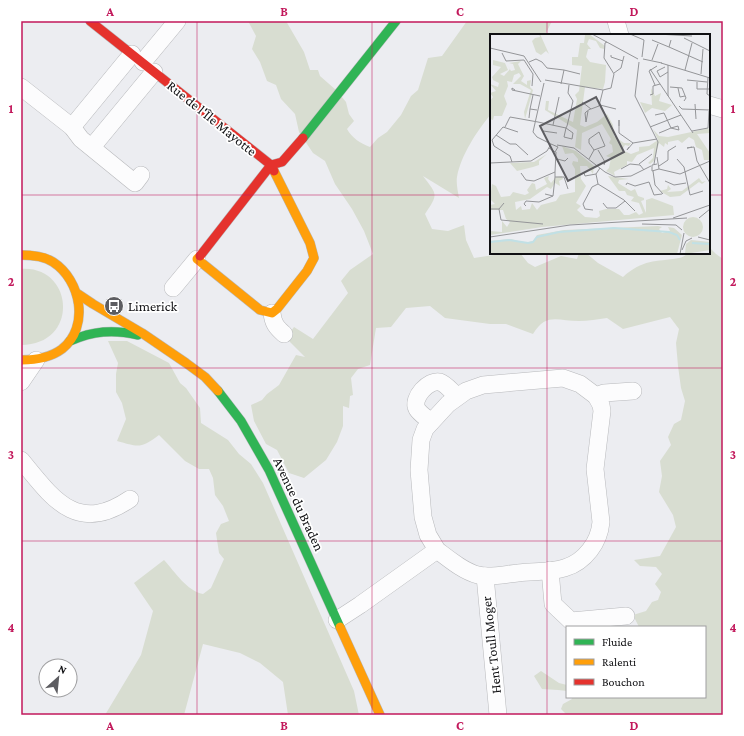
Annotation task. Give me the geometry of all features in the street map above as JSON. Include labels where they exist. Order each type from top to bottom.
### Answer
[{"type":"street","name":"Rue de l'Île Mayotte","points":[[90,21],[271,165],[310,242],[314,258],[307,271],[281,305],[272,313]]},
{"type":"street","points":[[72,127],[143,63],[177,21]]},
{"type":"street","points":[[271,165],[282,162],[286,158],[396,21]]},
{"type":"street","points":[[616,21],[620,34]]},
{"type":"street","name":"Rue de l'Île Mayotte","points":[[92,147],[143,63]]},
{"type":"street","points":[[21,87],[72,127],[81,139],[135,183],[141,175]]},
{"type":"street","points":[[710,105],[723,109]]},
{"type":"street","name":"Rue de l'Île Mayotte","points":[[173,288],[271,165]]},
{"type":"street","points":[[21,382],[28,360],[50,356],[70,341],[78,322],[80,307],[78,294],[70,277],[60,266],[40,256],[23,254]]},
{"type":"street","points":[[197,259],[260,310],[272,313],[276,328],[284,334]]},
{"type":"street","name":"Avenue du Braden","points":[[78,294],[88,302],[172,352],[196,369],[218,390],[247,429],[269,470],[380,715]]},
{"type":"street","name":"Avenue du Braden","points":[[70,341],[80,336],[110,330],[149,338]]},
{"type":"street","name":"Hent Toull Moger","points":[[563,378],[580,384],[596,396],[601,405],[602,411],[595,469],[601,522],[600,531],[594,544],[577,564],[564,569],[484,576],[468,570],[437,550],[426,527],[419,470],[421,440],[425,429],[457,396],[483,385],[563,378]]},
{"type":"street","points":[[431,422],[417,409],[416,406],[416,402],[424,389],[431,383],[438,382],[442,383],[457,396]]},
{"type":"street","points":[[596,396],[604,393],[633,391]]},
{"type":"street","points":[[21,460],[55,500],[84,514],[95,514],[109,511],[130,499]]},
{"type":"street","points":[[337,620],[437,550]]},
{"type":"street","points":[[550,570],[553,604],[571,621],[626,616]]},
{"type":"street","name":"Hent Toull Moger","points":[[484,576],[498,715]]},
{"type":"shaded area","points":[[248,21],[286,21],[304,52],[310,70],[318,70],[320,76],[336,90],[346,102],[349,114],[354,121],[347,129],[351,135],[363,144],[370,147],[378,138],[387,132],[401,115],[411,96],[418,90],[428,58],[442,56],[467,21],[552,21],[546,34],[490,34],[490,115],[480,128],[462,160],[457,179],[459,198],[423,176],[434,194],[433,202],[425,214],[432,229],[448,231],[464,225],[466,240],[474,258],[500,254],[521,254],[528,263],[535,267],[561,256],[577,259],[579,254],[587,254],[598,263],[623,277],[630,271],[643,264],[680,258],[688,254],[710,254],[710,248],[723,259],[723,715],[567,715],[561,709],[563,704],[572,698],[706,698],[706,626],[638,626],[633,615],[646,611],[652,602],[658,600],[661,592],[655,584],[662,574],[656,567],[640,566],[634,560],[660,556],[676,527],[673,515],[659,492],[662,476],[660,461],[671,445],[668,437],[674,424],[681,420],[685,401],[681,388],[676,343],[679,329],[670,317],[623,329],[607,318],[579,321],[553,319],[543,323],[533,334],[506,324],[490,324],[445,318],[430,306],[406,308],[391,327],[376,328],[370,365],[358,369],[351,378],[353,395],[350,396],[349,408],[343,406],[343,426],[337,442],[326,460],[304,478],[289,473],[277,450],[266,444],[254,421],[251,405],[262,400],[279,385],[296,355],[305,357],[286,338],[294,327],[313,339],[348,293],[341,281],[350,270],[373,254],[364,231],[352,209],[335,184],[325,161],[313,153],[299,132],[295,114],[281,99],[276,85],[267,81],[260,62],[252,49],[256,36]]},
{"type":"shaded area","points":[[21,269],[39,271],[52,279],[60,291],[63,306],[61,320],[53,333],[40,342],[21,345]]},
{"type":"shaded area","points":[[108,341],[127,341],[169,363],[180,383],[186,388],[200,408],[201,423],[228,440],[239,454],[251,464],[263,483],[354,691],[359,715],[288,715],[283,682],[260,663],[240,653],[203,644],[184,715],[105,715],[141,655],[153,611],[134,583],[164,560],[187,585],[203,594],[211,588],[224,559],[219,553],[216,533],[221,524],[229,521],[223,506],[215,495],[213,478],[209,469],[199,469],[185,461],[159,435],[148,443],[139,446],[117,441],[126,419],[122,403],[116,392],[116,374],[118,363]]},
{"type":"shaded area","points":[[541,671],[559,683],[566,685],[566,691],[542,689],[534,676]]},
{"type":"traffic: fast","points":[[303,138],[396,21]]},
{"type":"traffic: fast","points":[[70,341],[87,335],[103,332],[120,332],[138,335]]},
{"type":"traffic: fast","points":[[218,391],[241,421],[269,470],[340,627]]},
{"type":"traffic: slow","points":[[200,256],[197,259],[260,310],[272,313],[277,309],[307,271],[314,258],[310,243],[274,171]]},
{"type":"traffic: slow","points":[[21,255],[46,258],[63,270],[76,292],[79,317],[71,340],[62,349],[52,355],[42,358],[21,360]]},
{"type":"traffic: slow","points":[[78,294],[142,333],[186,363],[205,377],[218,391]]},
{"type":"traffic: slow","points":[[340,627],[380,715]]},
{"type":"traffic: jam","points":[[90,21],[271,165],[274,171]]},
{"type":"traffic: jam","points":[[200,256],[271,165],[282,162],[303,138]]},
{"type":"place","name":"Limerick","points":[[114,306]]}]
